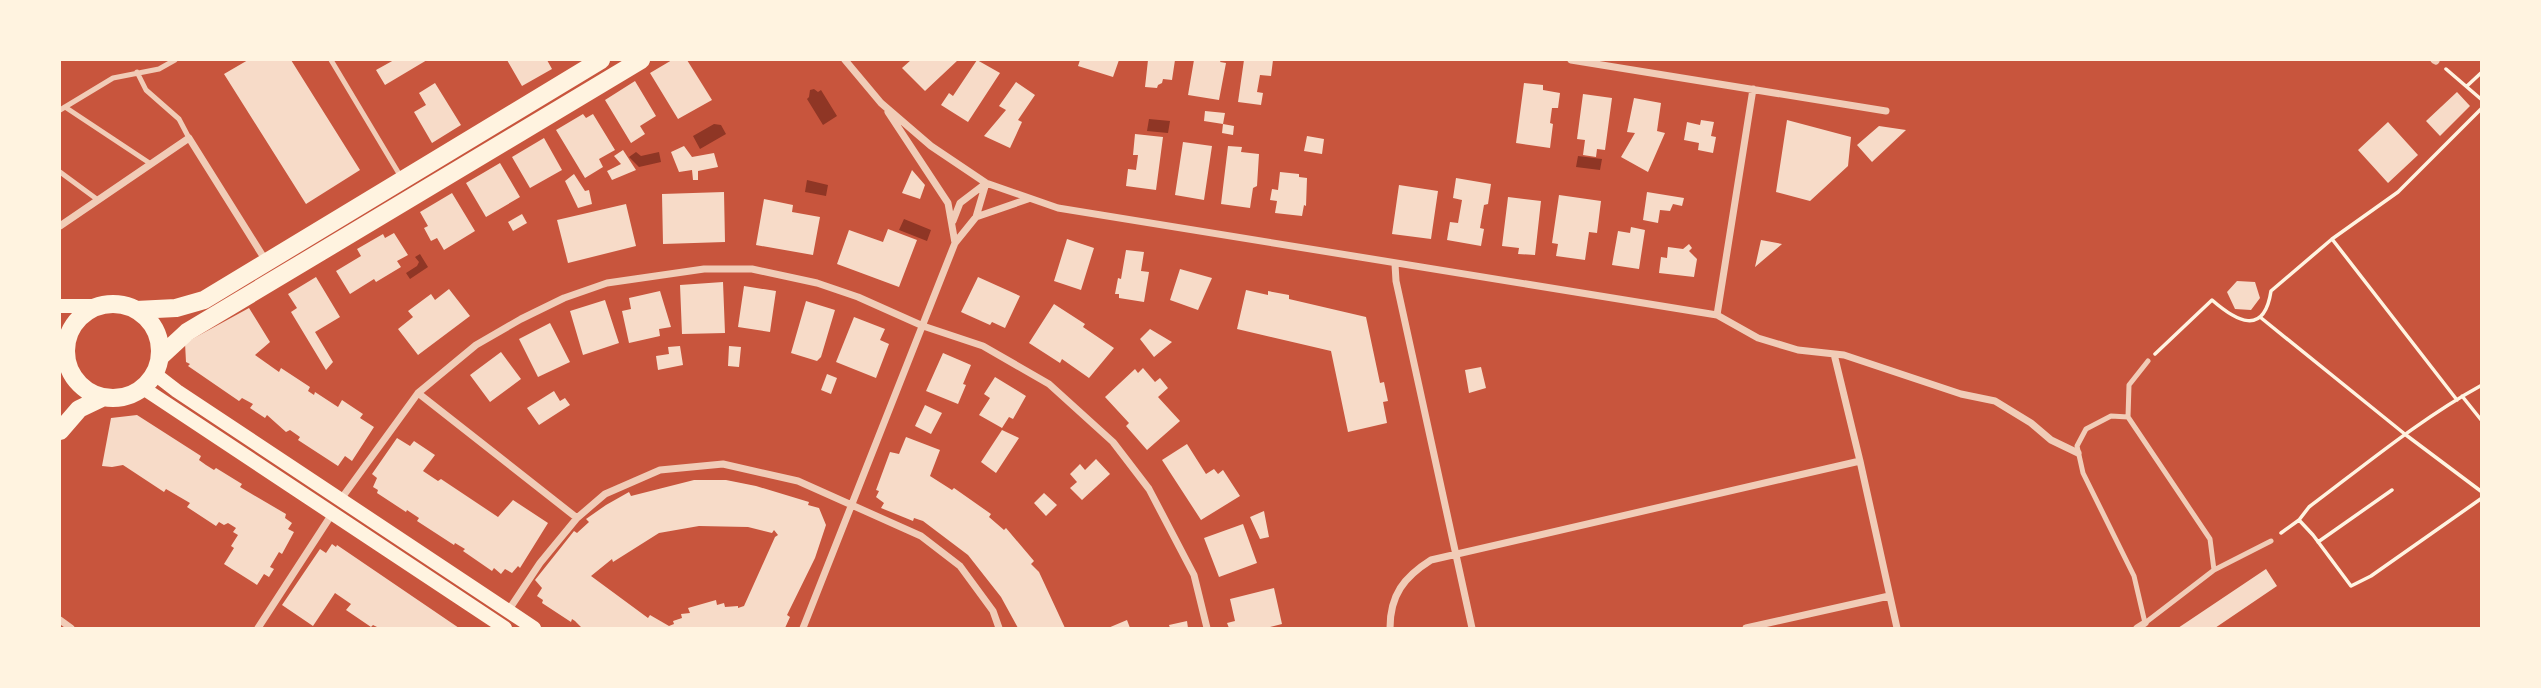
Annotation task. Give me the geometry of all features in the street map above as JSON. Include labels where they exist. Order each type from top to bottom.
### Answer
[{"type":"main road","points":[[60,306],[118,304],[136,310],[162,310],[193,305],[601,60]]},
{"type":"main road","points":[[60,431],[79,409],[102,398],[127,397],[149,381],[160,356],[187,332],[641,60]]},
{"type":"main road","points":[[100,306],[77,321],[68,337],[63,356],[71,373],[83,387],[102,398]]},
{"type":"main road","points":[[136,310],[150,321],[156,330],[160,356]]},
{"type":"main road","points":[[149,381],[177,391],[534,628]]},
{"type":"main road","points":[[149,381],[332,514],[505,628]]},
{"type":"street","points":[[845,60],[881,103],[930,173],[948,203],[955,243]]},
{"type":"street","points":[[1571,60],[1886,110]]},
{"type":"street","points":[[1717,315],[1753,89]]},
{"type":"street","points":[[881,103],[931,146],[986,183],[1067,210],[1717,315],[1758,338],[1798,350],[1844,355],[1961,394],[1995,401],[2051,440],[2078,453]]},
{"type":"street","points":[[60,226],[190,138],[266,262]]},
{"type":"street","points":[[803,628],[955,243],[976,217],[986,183]]},
{"type":"street","points":[[953,221],[960,203],[986,183]]},
{"type":"street","points":[[976,217],[1028,198]]},
{"type":"street","points":[[1395,264],[1396,281],[1472,628]]},
{"type":"street","points":[[341,499],[418,393],[476,345],[531,313],[607,283],[704,269],[752,269],[817,283],[858,297],[923,326],[983,346],[1049,384],[1113,442],[1149,489],[1194,575],[1207,628]]},
{"type":"street","points":[[1834,354],[1897,628]]},
{"type":"street","points":[[418,393],[577,518]]},
{"type":"street","points":[[1391,628],[1400,587],[1411,572],[1431,560],[1860,461]]},
{"type":"street","points":[[507,611],[540,563],[577,518],[605,494],[660,470],[723,464],[798,481],[921,536],[960,566],[993,611],[999,628]]},
{"type":"street","points":[[258,628],[332,514]]},
{"type":"street","points":[[1746,628],[1889,596]]},
{"type":"street","points":[[1383,628],[1392,617]]},
{"type":"street","points":[[60,622],[71,628]]},
{"type":"street","points":[[2137,628],[2145,623]]},
{"type":"lane","points":[[151,164],[62,109],[113,78],[159,69],[174,60]]},
{"type":"lane","points":[[331,60],[402,180]]},
{"type":"lane","points":[[137,72],[146,90],[179,118],[190,138]]},
{"type":"lane","points":[[60,172],[98,200]]},
{"type":"lane","points":[[2148,361],[2129,385],[2128,417],[2210,539],[2214,570]]},
{"type":"lane","points":[[2128,417],[2111,416],[2087,429],[2077,446],[2083,473],[2133,576],[2145,623],[2214,570],[2271,541]]},
{"type":"path","points":[[2435,60],[2482,100]]},
{"type":"path","points":[[2467,86],[2482,72]]},
{"type":"path","points":[[2148,361],[2212,300],[2230,316],[2246,322],[2260,317],[2269,303],[2271,291],[2332,239],[2398,192],[2482,108]]},
{"type":"path","points":[[2332,239],[2456,400]]},
{"type":"path","points":[[2260,317],[2406,435],[2482,492]]},
{"type":"path","points":[[2271,541],[2300,520],[2309,507],[2406,435],[2482,385]]},
{"type":"path","points":[[2462,396],[2482,421]]},
{"type":"path","points":[[2318,542],[2392,490]]},
{"type":"path","points":[[2300,520],[2350,586],[2371,576],[2482,498]]},
{"type":"shaded area","points":[[810,90],[818,92],[821,90],[837,116],[823,125],[807,99]]},
{"type":"shaded area","points":[[1149,119],[1170,121],[1168,133],[1147,131]]},
{"type":"shaded area","points":[[714,124],[721,125],[726,134],[700,149],[693,136]]},
{"type":"shaded area","points":[[636,152],[641,156],[659,152],[661,162],[639,167],[629,157]]},
{"type":"shaded area","points":[[1578,156],[1602,159],[1600,170],[1576,167]]},
{"type":"shaded area","points":[[807,180],[828,185],[826,196],[805,192]]},
{"type":"shaded area","points":[[904,219],[931,230],[927,241],[899,230]]},
{"type":"shaded area","points":[[420,254],[428,267],[410,279],[406,273],[417,266],[419,262],[415,257]]},
{"type":"building","points":[[248,60],[291,60],[360,170],[306,204],[224,74]]},
{"type":"building","points":[[394,60],[427,60],[385,85],[376,70]]},
{"type":"building","points":[[507,60],[547,60],[552,69],[522,86]]},
{"type":"building","points":[[672,60],[687,60],[712,100],[678,119],[650,73]]},
{"type":"building","points":[[911,60],[958,60],[925,91],[902,68]]},
{"type":"building","points":[[977,60],[1000,73],[968,122],[941,105],[949,93],[953,96]]},
{"type":"building","points":[[1080,60],[1119,60],[1113,77],[1078,66]]},
{"type":"building","points":[[1148,60],[1175,60],[1172,80],[1163,79],[1157,88],[1145,87]]},
{"type":"building","points":[[1194,60],[1221,60],[1220,62],[1226,63],[1219,100],[1188,95]]},
{"type":"building","points":[[1244,60],[1273,60],[1271,76],[1260,75],[1257,92],[1263,93],[1261,105],[1238,102]]},
{"type":"building","points":[[635,81],[656,116],[640,126],[645,134],[631,143],[605,100]]},
{"type":"building","points":[[1016,82],[1035,95],[1018,120],[1022,122],[1010,148],[984,136],[1006,110],[999,106]]},
{"type":"building","points":[[435,83],[461,125],[432,143],[414,112],[426,105],[419,93]]},
{"type":"building","points":[[1524,83],[1543,85],[1543,90],[1560,93],[1558,108],[1552,108],[1550,148],[1516,143]]},
{"type":"building","points":[[2457,92],[2470,106],[2440,136],[2426,121]]},
{"type":"building","points":[[1583,94],[1612,98],[1605,150],[1597,149],[1596,157],[1583,155],[1585,140],[1577,139]]},
{"type":"building","points":[[1634,98],[1661,103],[1657,131],[1665,133],[1648,172],[1621,157],[1635,133],[1627,132]]},
{"type":"building","points":[[1205,111],[1225,113],[1223,124],[1204,121]]},
{"type":"building","points":[[583,114],[586,118],[593,114],[615,150],[599,159],[603,167],[585,178],[556,130]]},
{"type":"building","points":[[1701,120],[1714,122],[1711,136],[1716,137],[1713,153],[1698,150],[1699,143],[1684,140],[1687,122],[1700,125]]},
{"type":"building","points":[[1787,120],[1851,137],[1848,166],[1810,201],[1776,192]]},
{"type":"building","points":[[2388,122],[2418,155],[2388,183],[2358,150]]},
{"type":"building","points":[[1223,124],[1234,126],[1233,135],[1222,133]]},
{"type":"building","points":[[1879,126],[1906,130],[1872,162],[1857,145]]},
{"type":"building","points":[[1135,134],[1163,137],[1156,190],[1126,186],[1128,169],[1136,170],[1138,155],[1133,155]]},
{"type":"building","points":[[1307,136],[1324,139],[1322,154],[1304,151]]},
{"type":"building","points":[[544,138],[562,170],[530,188],[512,157]]},
{"type":"building","points":[[1183,142],[1212,146],[1204,200],[1175,195]]},
{"type":"building","points":[[684,146],[692,157],[714,153],[718,167],[698,171],[698,180],[693,180],[692,170],[679,172],[671,152]]},
{"type":"building","points":[[1228,146],[1242,147],[1241,152],[1259,154],[1257,186],[1253,188],[1250,208],[1221,204]]},
{"type":"building","points":[[623,150],[636,170],[612,180],[607,171],[621,164],[614,156]]},
{"type":"building","points":[[500,163],[520,197],[486,217],[466,183]]},
{"type":"building","points":[[912,170],[925,185],[920,199],[902,193]]},
{"type":"building","points":[[1280,172],[1299,174],[1299,177],[1307,178],[1306,206],[1304,205],[1302,216],[1275,213],[1277,201],[1270,200],[1272,189],[1278,190]]},
{"type":"building","points":[[574,174],[585,191],[589,190],[592,204],[578,208],[565,181]]},
{"type":"building","points":[[1456,178],[1491,184],[1480,228],[1484,229],[1481,246],[1447,240],[1450,222],[1458,223],[1462,200],[1453,198]]},
{"type":"building","points":[[1399,185],[1438,191],[1431,239],[1392,234]]},
{"type":"building","points":[[724,192],[725,242],[663,244],[662,194]]},
{"type":"building","points":[[1647,192],[1684,198],[1682,206],[1673,204],[1670,211],[1660,210],[1658,223],[1643,220]]},
{"type":"building","points":[[452,193],[475,231],[444,250],[437,238],[431,241],[424,228],[428,226],[420,212]]},
{"type":"building","points":[[1559,195],[1601,201],[1597,233],[1589,232],[1585,260],[1556,256],[1558,244],[1552,243]]},
{"type":"building","points":[[1508,197],[1541,201],[1535,255],[1518,254],[1519,248],[1502,246]]},
{"type":"building","points":[[764,199],[793,205],[792,212],[820,217],[813,255],[756,245]]},
{"type":"building","points":[[626,204],[636,246],[568,263],[557,220]]},
{"type":"building","points":[[522,214],[527,223],[513,231],[508,222]]},
{"type":"building","points":[[1631,227],[1645,230],[1639,269],[1612,265],[1618,231],[1630,233]]},
{"type":"building","points":[[888,229],[917,240],[899,287],[837,264],[849,230],[883,242]]},
{"type":"building","points":[[394,233],[408,255],[397,261],[401,267],[350,294],[336,271],[361,256],[357,249],[383,234],[385,238]]},
{"type":"building","points":[[1067,239],[1094,248],[1081,290],[1054,281]]},
{"type":"building","points":[[1761,240],[1782,244],[1755,267]]},
{"type":"building","points":[[1689,244],[1692,248],[1689,251],[1697,259],[1694,277],[1659,273],[1661,257],[1667,258],[1668,247],[1683,249]]},
{"type":"building","points":[[1126,250],[1144,252],[1141,271],[1149,272],[1144,302],[1119,298],[1119,294],[1115,294],[1118,278],[1121,279]]},
{"type":"building","points":[[1180,269],[1212,278],[1198,310],[1170,300]]},
{"type":"building","points":[[316,277],[340,317],[315,332],[333,362],[326,370],[291,312],[297,308],[288,294]]},
{"type":"building","points":[[978,277],[1020,296],[1005,328],[992,322],[990,325],[961,312]]},
{"type":"building","points":[[2237,281],[2255,282],[2260,298],[2251,310],[2235,309],[2227,292]]},
{"type":"building","points":[[723,282],[725,333],[682,334],[680,285]]},
{"type":"building","points":[[744,286],[776,291],[770,332],[738,327]]},
{"type":"building","points":[[449,289],[470,316],[418,355],[398,329],[413,317],[408,311],[431,294],[435,300]]},
{"type":"building","points":[[1246,290],[1268,295],[1268,291],[1289,295],[1289,299],[1366,317],[1380,383],[1384,382],[1388,401],[1383,402],[1387,423],[1348,432],[1331,351],[1237,329]]},
{"type":"building","points":[[660,291],[671,327],[659,329],[660,336],[629,343],[622,311],[631,309],[629,298]]},
{"type":"building","points":[[605,300],[619,343],[583,355],[570,311]]},
{"type":"building","points":[[806,301],[835,310],[821,357],[817,361],[791,353]]},
{"type":"building","points":[[1054,304],[1085,324],[1083,327],[1114,348],[1089,378],[1062,359],[1060,363],[1029,343]]},
{"type":"building","points":[[249,308],[270,342],[255,355],[279,372],[281,368],[310,387],[308,391],[314,395],[315,392],[338,407],[342,400],[363,414],[360,418],[374,427],[352,461],[345,456],[338,466],[298,440],[300,437],[290,430],[286,432],[267,415],[265,418],[250,408],[253,404],[242,398],[239,401],[188,366],[190,364],[186,362],[185,343]]},
{"type":"building","points":[[854,317],[885,329],[880,340],[889,344],[876,378],[836,362]]},
{"type":"building","points":[[550,323],[570,362],[538,377],[519,339]]},
{"type":"building","points":[[1150,329],[1172,342],[1154,357],[1140,339]]},
{"type":"building","points":[[680,346],[683,365],[658,370],[656,356],[669,354],[668,347]]},
{"type":"building","points":[[729,346],[741,347],[739,367],[728,366]]},
{"type":"building","points":[[501,352],[521,379],[490,402],[470,375]]},
{"type":"building","points":[[943,353],[971,365],[958,404],[926,391]]},
{"type":"building","points":[[1481,367],[1486,388],[1469,393],[1465,370]]},
{"type":"building","points":[[1143,368],[1155,382],[1160,378],[1168,388],[1158,397],[1180,421],[1147,450],[1126,426],[1129,423],[1105,397],[1135,369],[1138,373]]},
{"type":"building","points":[[827,374],[837,378],[831,394],[821,390]]},
{"type":"building","points":[[995,377],[1026,396],[1013,419],[1009,417],[1002,428],[979,415],[990,398],[984,394]]},
{"type":"building","points":[[554,391],[560,401],[565,398],[570,405],[539,425],[527,408]]},
{"type":"building","points":[[925,405],[942,413],[931,434],[915,426]]},
{"type":"building","points":[[137,415],[201,456],[199,460],[206,465],[214,470],[216,468],[242,484],[240,487],[286,514],[285,518],[292,523],[288,529],[294,532],[282,554],[279,552],[270,567],[274,569],[269,577],[264,574],[257,585],[224,564],[234,548],[231,546],[238,535],[233,532],[236,528],[219,522],[216,526],[187,507],[190,503],[166,489],[164,492],[123,465],[102,466],[111,418]]},
{"type":"building","points":[[1002,430],[1019,438],[996,473],[981,462]]},
{"type":"building","points":[[906,437],[940,450],[930,476],[952,490],[954,488],[991,514],[989,517],[1004,530],[1006,528],[1034,561],[1031,564],[1039,572],[1065,628],[1018,628],[1001,597],[968,555],[923,521],[914,518],[913,521],[881,508],[884,503],[876,497],[879,491],[876,490],[890,452],[899,454]]},
{"type":"building","points":[[397,438],[410,446],[414,441],[435,455],[423,471],[438,481],[441,479],[498,517],[513,500],[548,523],[520,568],[518,566],[512,573],[505,569],[501,574],[494,568],[492,571],[463,551],[465,549],[455,543],[454,545],[417,521],[419,518],[377,493],[378,490],[373,487],[377,478],[372,474]]},
{"type":"building","points":[[1187,444],[1206,474],[1214,469],[1218,474],[1223,470],[1240,496],[1201,520],[1162,460]]},
{"type":"building","points":[[1096,459],[1110,474],[1082,500],[1070,488],[1077,482],[1070,474],[1080,464],[1085,470]]},
{"type":"building","points":[[694,480],[726,480],[756,486],[809,502],[808,505],[819,508],[826,525],[815,558],[787,615],[790,617],[785,628],[582,628],[572,619],[571,622],[542,603],[543,600],[537,596],[542,588],[535,580],[574,531],[577,533],[589,522],[586,519],[606,505],[629,492],[631,496]],"holes":[[[699,526],[748,527],[772,533],[774,530],[778,535],[744,606],[738,608],[725,607],[724,603],[717,605],[716,600],[688,608],[690,613],[681,614],[682,618],[673,621],[674,624],[669,626],[650,615],[648,618],[591,576],[612,559],[613,562],[659,533]]]},
{"type":"building","points":[[1044,493],[1057,505],[1046,516],[1034,503]]},
{"type":"building","points":[[1264,511],[1269,537],[1260,539],[1250,517]]},
{"type":"building","points":[[1243,524],[1257,563],[1219,577],[1204,538]]},
{"type":"building","points":[[332,544],[459,628],[371,627],[346,610],[351,604],[335,593],[313,626],[282,605],[320,549],[326,553]]},
{"type":"building","points":[[2266,569],[2277,586],[2215,628],[2178,628]]},
{"type":"building","points":[[1274,588],[1282,624],[1266,628],[1229,628],[1227,623],[1235,621],[1230,599]]},
{"type":"building","points":[[1127,620],[1130,628],[1108,628]]},
{"type":"building","points":[[1187,621],[1188,628],[1170,628],[1169,625]]}]
